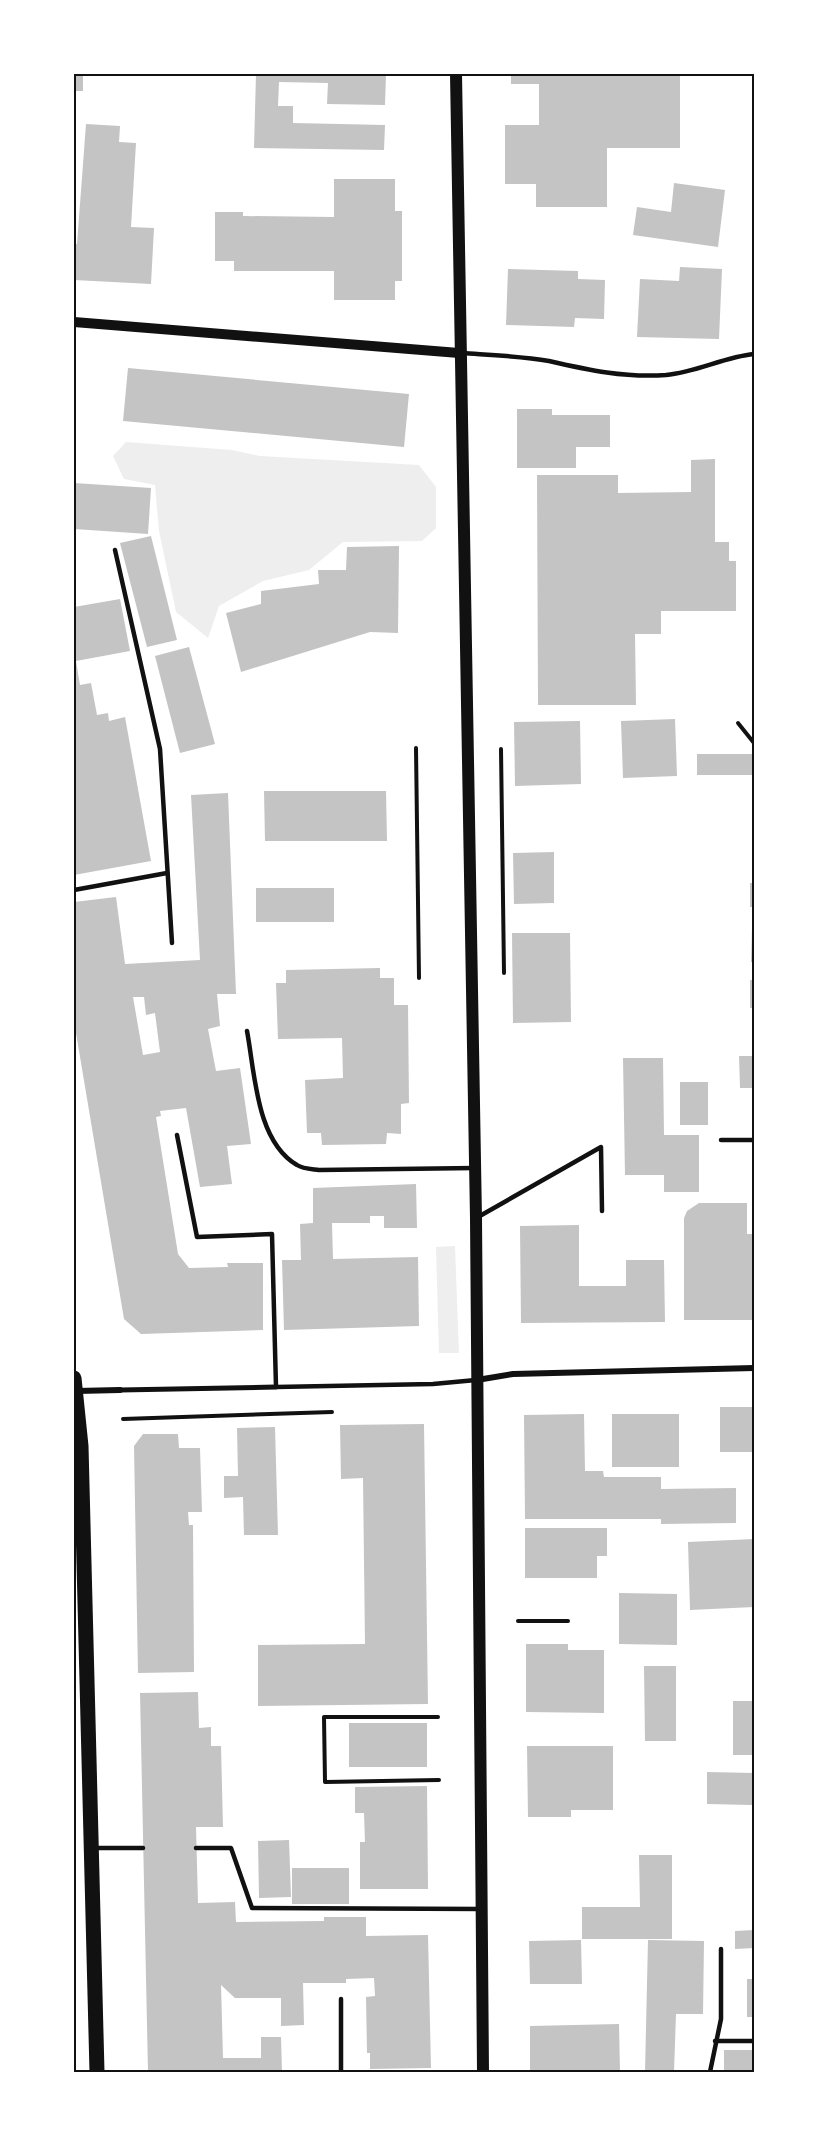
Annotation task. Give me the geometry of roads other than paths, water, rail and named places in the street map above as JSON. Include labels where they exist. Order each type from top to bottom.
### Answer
[{"type":"main road","points":[[456,74],[459,353],[476,1218],[483,2073]]},
{"type":"main road","points":[[74,1387],[81,1446],[97,2073]]},
{"type":"street","points":[[74,322],[459,353]]},
{"type":"street","points":[[477,1380],[513,1374],[754,1368]]},
{"type":"street","points":[[74,1387],[120,1390],[276,1387]]},
{"type":"lane","points":[[459,353],[547,361],[620,375],[667,375],[705,368],[732,356],[754,354]]},
{"type":"lane","points":[[115,550],[160,749],[172,943]]},
{"type":"lane","points":[[74,890],[167,873]]},
{"type":"lane","points":[[248,1031],[264,1124],[272,1143],[299,1167],[319,1170],[475,1168]]},
{"type":"lane","points":[[177,1135],[197,1237],[272,1234],[276,1387],[433,1384],[477,1380]]},
{"type":"lane","points":[[721,1140],[754,1140]]},
{"type":"lane","points":[[476,1218],[601,1147],[602,1211]]},
{"type":"lane","points":[[91,1848],[143,1848]]},
{"type":"lane","points":[[196,1848],[231,1848],[252,1908],[482,1909]]},
{"type":"lane","points":[[710,2073],[721,2019],[721,1949]]},
{"type":"lane","points":[[341,1999],[341,2073]]},
{"type":"lane","points":[[715,2041],[754,2041]]}]
